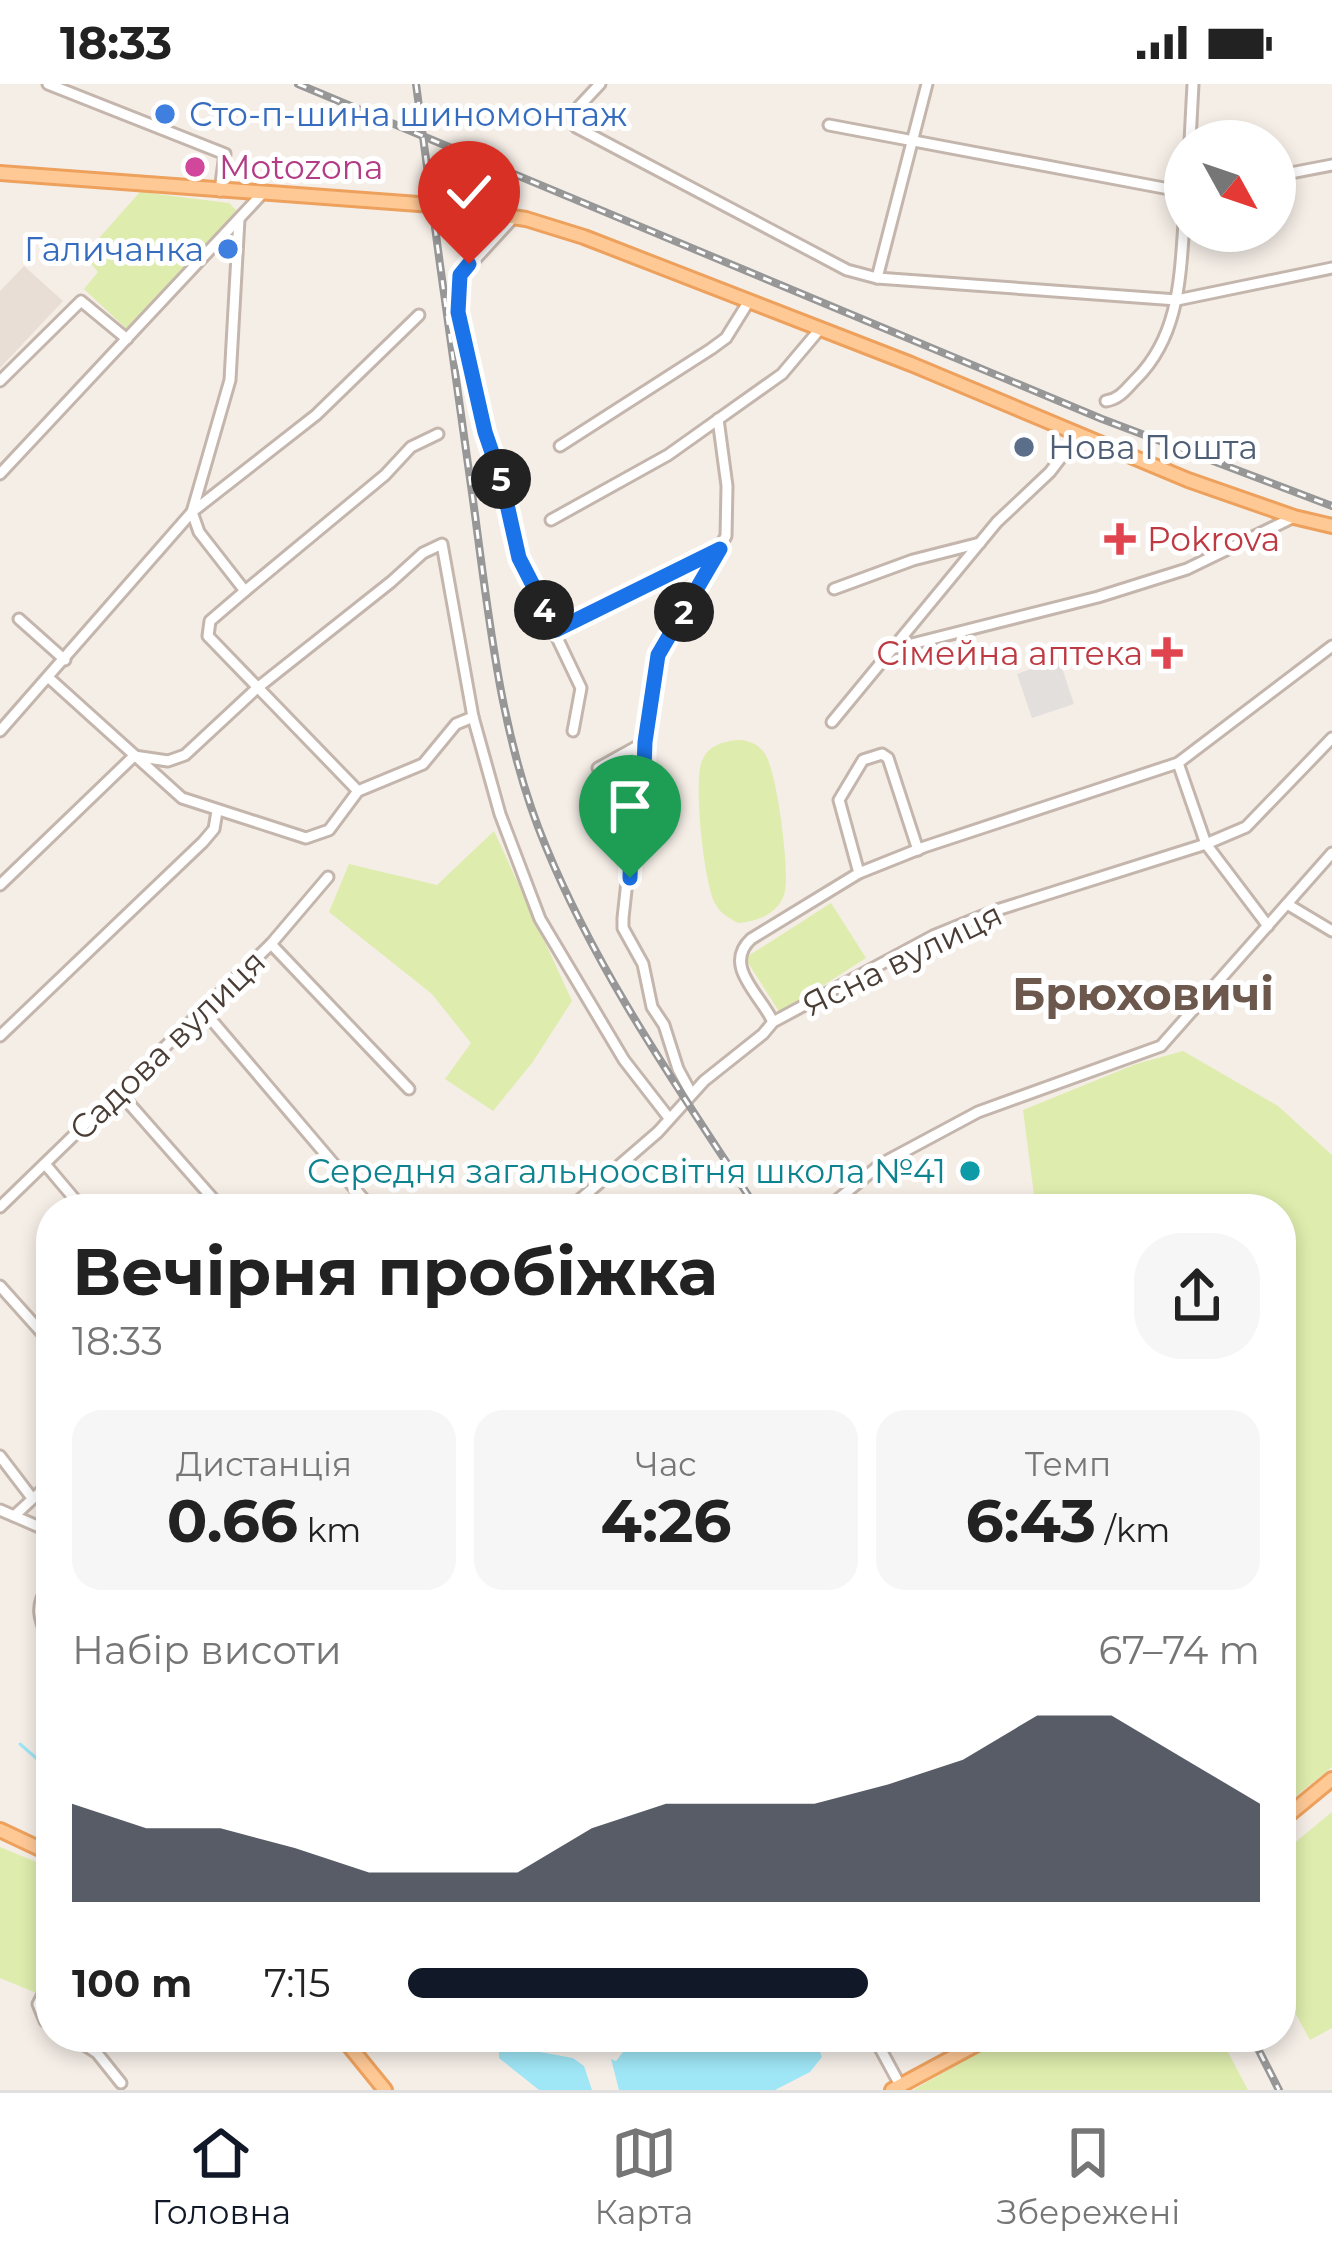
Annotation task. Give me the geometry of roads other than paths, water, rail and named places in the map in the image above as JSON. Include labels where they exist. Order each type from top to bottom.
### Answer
[{"type":"main road","points":[[0,173],[432,205],[514,217],[584,237],[820,328],[1188,480],[1332,526]]},
{"type":"main road","points":[[1296,1808],[1332,1778]]},
{"type":"main road","points":[[0,1830],[36,1847]]},
{"type":"main road","points":[[354,2052],[386,2090]]},
{"type":"main road","points":[[896,2088],[962,2052]]},
{"type":"street","points":[[48,84],[226,154],[220,192]]},
{"type":"street","points":[[600,84],[571,116],[577,127],[847,270],[877,278],[1178,300],[1332,268]]},
{"type":"street","points":[[877,278],[927,84]]},
{"type":"street","points":[[1191,120],[1193,84]]},
{"type":"street","points":[[829,125],[1164,188]]},
{"type":"street","points":[[1296,172],[1332,166]]},
{"type":"street","points":[[0,473],[261,195]]},
{"type":"street","points":[[514,217],[460,275],[458,312],[519,558],[581,688],[573,731]]},
{"type":"street","points":[[239,220],[230,380],[192,512],[199,532],[245,591]]},
{"type":"street","points":[[1106,401],[1116,399],[1159,350],[1178,300],[1182,252]]},
{"type":"street","points":[[560,446],[726,338],[749,301]]},
{"type":"street","points":[[0,381],[81,302],[127,339]]},
{"type":"street","points":[[0,731],[192,512],[316,415],[418,315]]},
{"type":"street","points":[[551,520],[668,454],[782,374],[820,328]]},
{"type":"street","points":[[691,1094],[652,1007],[643,964],[622,928],[631,844],[642,820],[645,742],[658,655],[726,536],[727,486],[718,419]]},
{"type":"street","points":[[358,791],[216,647],[207,629],[210,621],[385,475],[411,447],[438,434]]},
{"type":"street","points":[[832,722],[980,543],[1050,472],[1078,434]]},
{"type":"street","points":[[896,648],[1098,597],[1187,569],[1294,517]]},
{"type":"street","points":[[834,589],[913,560],[980,543]]},
{"type":"street","points":[[134,756],[168,761],[185,755],[256,689],[423,553],[442,544],[473,717],[500,814],[540,920],[625,1060],[669,1118]]},
{"type":"street","points":[[556,630],[720,549]]},
{"type":"street","points":[[19,619],[65,660]]},
{"type":"street","points":[[773,1022],[742,972],[742,947],[859,873],[1178,763],[1332,646]]},
{"type":"street","points":[[49,678],[182,798],[306,838],[329,830],[358,791],[422,764],[456,724],[473,717]]},
{"type":"street","name":"Ясна вулиця","points":[[586,1194],[773,1022],[933,936],[1246,827],[1332,738]]},
{"type":"street","points":[[598,768],[645,742]]},
{"type":"street","points":[[859,873],[839,800],[863,760],[882,754],[888,758],[918,850]]},
{"type":"street","points":[[0,885],[134,756]]},
{"type":"street","points":[[1178,763],[1206,844],[1268,926]]},
{"type":"street","points":[[0,1036],[203,842],[214,829],[217,811]]},
{"type":"street","points":[[844,1194],[881,1164],[978,1112],[1161,1046],[1332,853]]},
{"type":"street","name":"Садова вулиця","points":[[0,1207],[271,944],[328,877]]},
{"type":"street","points":[[1287,904],[1332,931]]},
{"type":"street","points":[[271,944],[409,1089]]},
{"type":"street","points":[[203,1010],[359,1194]]},
{"type":"street","points":[[119,1092],[209,1194]]},
{"type":"street","points":[[45,1164],[70,1194]]},
{"type":"street","points":[[0,1286],[36,1326]]},
{"type":"street","points":[[0,1456],[32,1498]]},
{"type":"street","points":[[14,1516],[36,1495]]},
{"type":"street","points":[[0,1510],[36,1526]]},
{"type":"street","points":[[95,2052],[121,2084]]},
{"type":"street","points":[[880,2052],[896,2088]]},
{"type":"water","points":[[499,2052],[540,2052],[573,2058],[584,2066],[592,2090],[539,2090],[499,2058]]},
{"type":"water","points":[[623,2052],[820,2052],[822,2057],[810,2072],[775,2090],[619,2090],[611,2059],[616,2061]]},
{"type":"waterway","points":[[20,1744],[36,1758]]},
{"type":"railway","points":[[298,84],[1102,419],[1332,506]]},
{"type":"railway","points":[[416,84],[491,632],[517,763],[546,847],[591,942],[747,1194]]},
{"type":"railway","points":[[1260,2052],[1279,2090]]},
{"type":"place","name":"Сто-п-шина шиномонтаж","points":[[165,114]]},
{"type":"place","name":"Motozona","points":[[195,167]]},
{"type":"place","name":"Галичанка","points":[[228,249]]},
{"type":"place","name":"Нова Пошта","points":[[1024,447]]},
{"type":"place","name":"Pokrova","points":[[1120,539]]},
{"type":"place","name":"Сімейна аптека","points":[[1167,653]]},
{"type":"place","name":"Середня загальноосвітня школа №41","points":[[970,1171]]},
{"type":"district","name":"Брюховичі","points":[[1143,994]]}]
